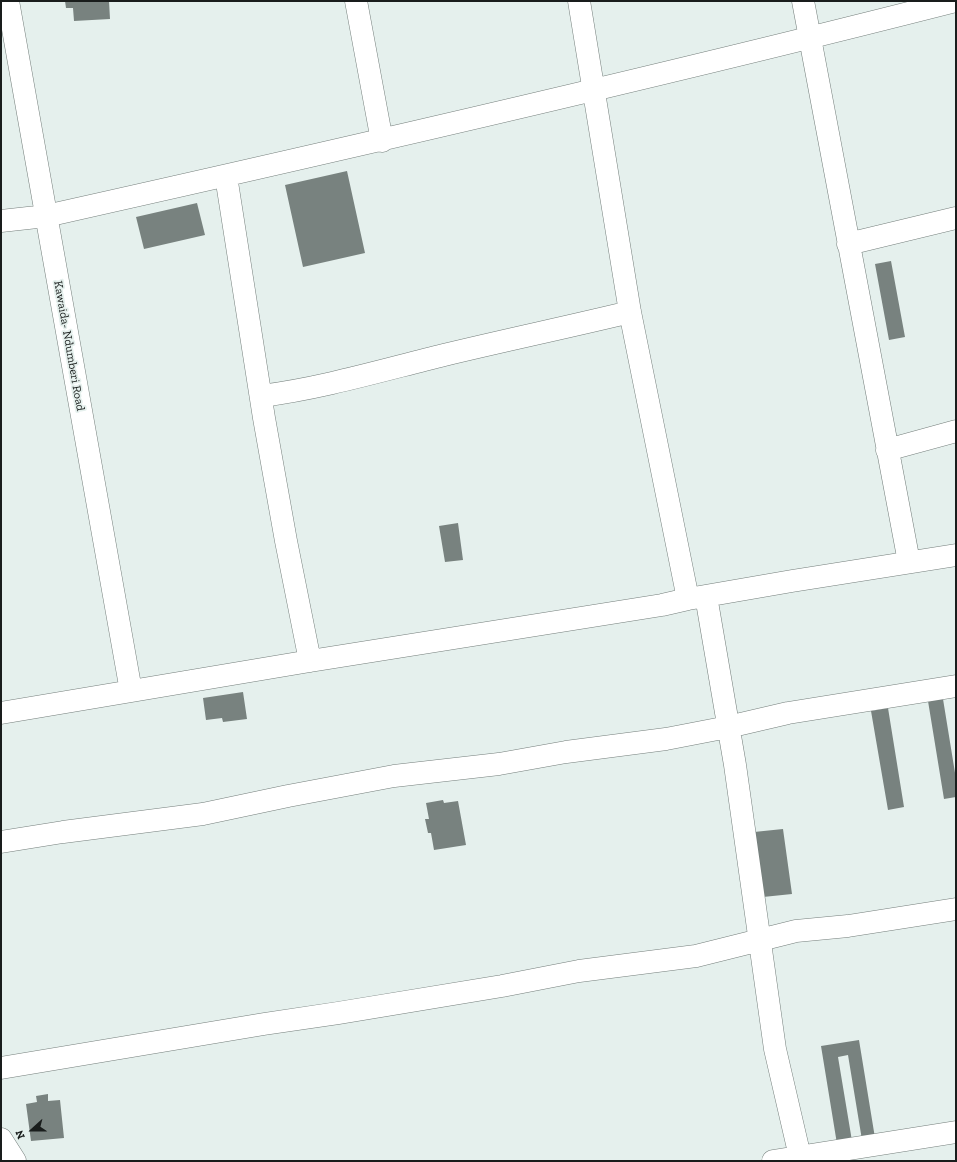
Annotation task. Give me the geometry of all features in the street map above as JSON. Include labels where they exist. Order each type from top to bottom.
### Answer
[{"type":"street","name":"Kawaida- Ndumberi Road","points":[[8,1],[131,691]]},
{"type":"street","points":[[356,1],[382,141]]},
{"type":"street","points":[[579,1],[630,312],[728,727],[736,772],[759,940],[776,1049],[801,1159]]},
{"type":"street","points":[[803,1],[909,562]]},
{"type":"street","points":[[1,221],[46,216],[382,141],[956,1]]},
{"type":"street","points":[[226,176],[286,541],[310,662]]},
{"type":"street","points":[[848,244],[956,218]]},
{"type":"street","points":[[261,396],[292,392],[345,381],[473,348],[630,312]]},
{"type":"street","points":[[887,450],[956,431]]},
{"type":"street","points":[[1,713],[662,605],[956,555]]},
{"type":"street","points":[[1,842],[63,832],[203,814],[394,776],[499,764],[566,752],[666,739],[788,714],[956,686]]},
{"type":"street","points":[[1,1068],[502,986],[579,971],[696,956],[796,931],[848,926],[956,909]]},
{"type":"street","points":[[773,1161],[801,1159],[956,1132]]},
{"type":"street","points":[[1,1139],[15,1161]]},
{"type":"building","points":[[65,1],[109,1],[110,19],[74,21],[73,8],[66,8]]},
{"type":"building","points":[[347,171],[365,253],[303,267],[285,185]]},
{"type":"building","points":[[197,203],[205,235],[144,249],[136,217]]},
{"type":"building","points":[[891,261],[905,337],[889,340],[875,264]]},
{"type":"building","points":[[458,523],[463,560],[445,562],[439,526]]},
{"type":"building","points":[[243,692],[247,719],[223,722],[222,718],[206,720],[203,698]]},
{"type":"building","points":[[943,699],[956,779],[956,797],[944,799],[928,701]]},
{"type":"building","points":[[888,708],[904,807],[888,810],[871,711]]},
{"type":"building","points":[[443,800],[444,803],[458,801],[466,845],[434,850],[431,833],[428,833],[425,819],[429,819],[426,803]]},
{"type":"building","points":[[783,829],[792,894],[763,897],[754,832]]},
{"type":"building","points":[[859,1040],[875,1138],[862,1140],[848,1055],[838,1057],[852,1141],[837,1144],[821,1046]]},
{"type":"building","points":[[48,1094],[48,1101],[60,1100],[64,1138],[31,1141],[26,1104],[37,1102],[36,1096]]}]
